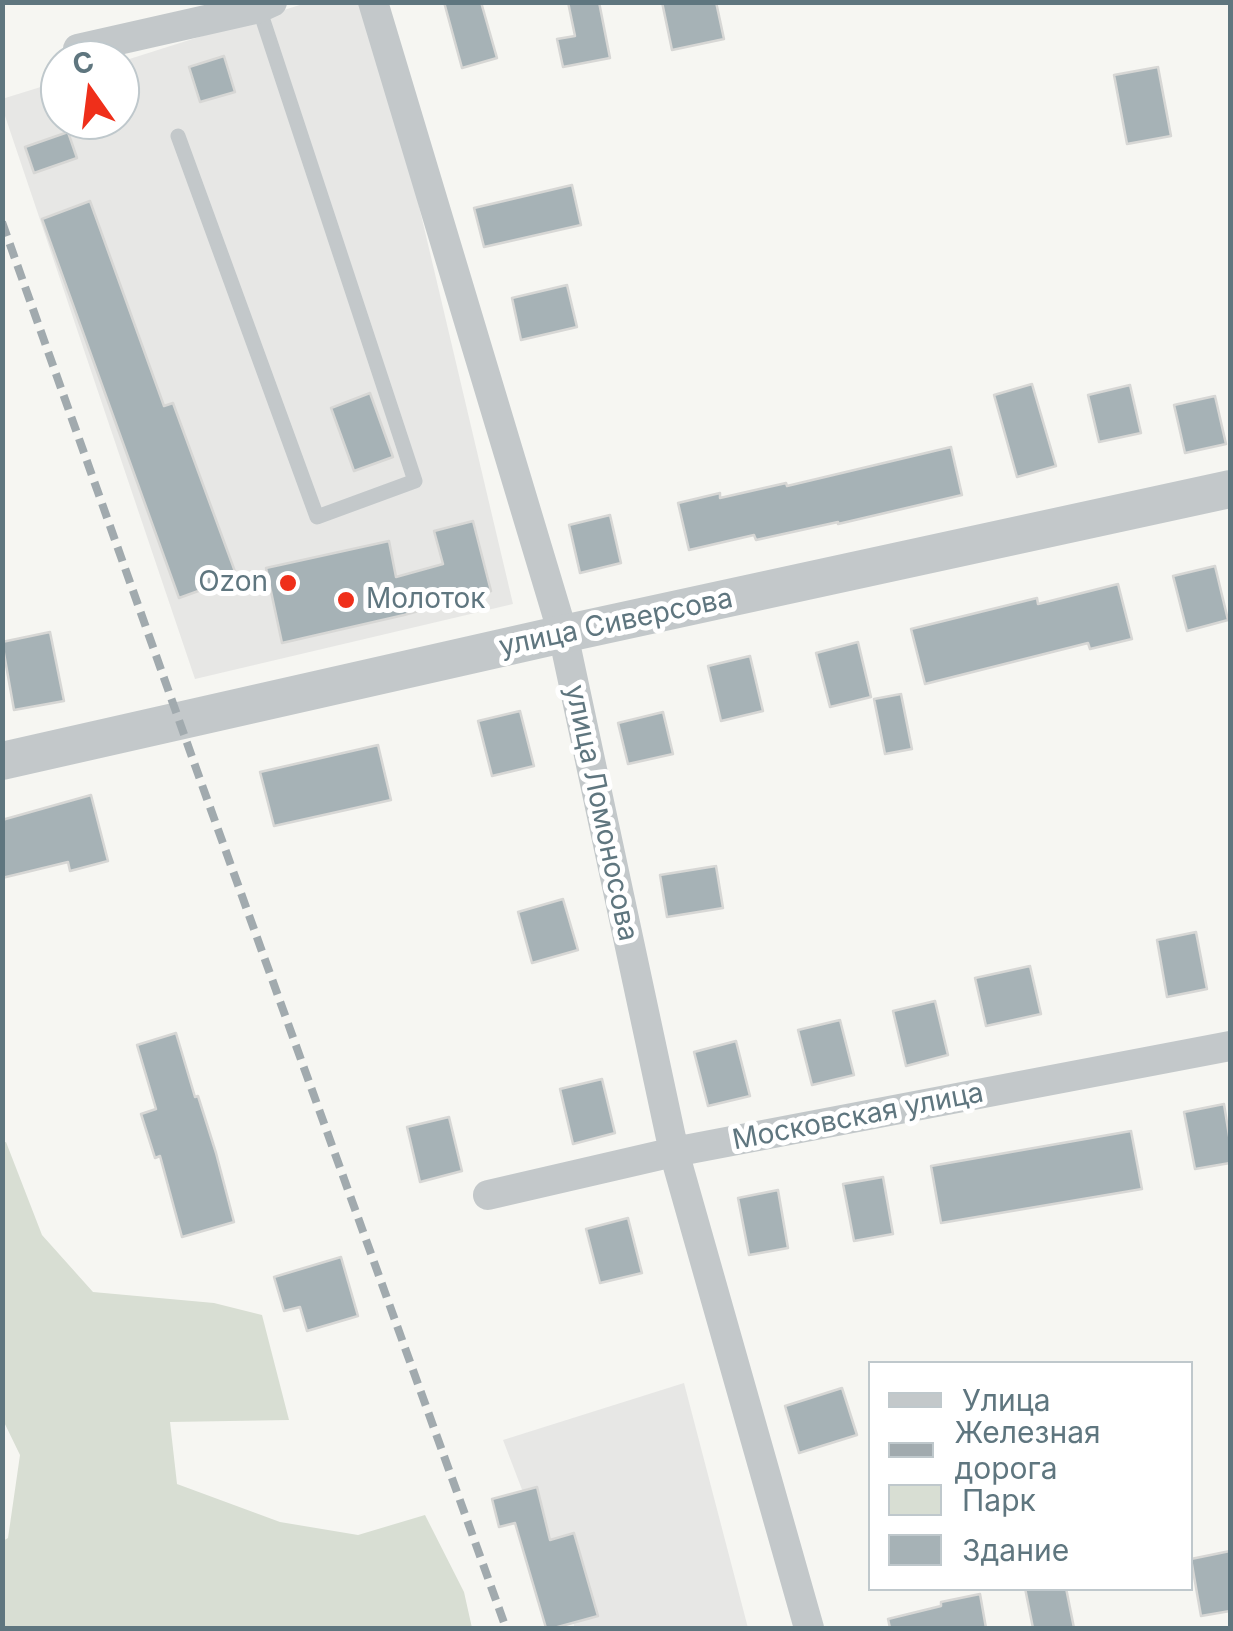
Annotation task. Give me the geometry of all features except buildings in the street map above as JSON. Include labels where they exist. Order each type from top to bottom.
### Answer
[{"type":"street","name":"улица Ломоносова","points":[[372,2],[562,634],[674,1152],[809,1628]]},
{"type":"street","points":[[116,40],[265,5]]},
{"type":"street","name":"улица Сиверсова","points":[[2,760],[1230,490]]},
{"type":"street","name":"Московская улица","points":[[488,1195],[674,1152],[1230,1046]]},
{"type":"lane","points":[[178,136],[317,517],[414,481],[265,5]]},
{"type":"shaded area","points":[[306,3],[371,3],[513,604],[195,679],[2,99],[40,87],[40,140],[140,140],[140,56]]},
{"type":"shaded area","points":[[684,1383],[748,1628],[575,1628],[503,1440]]},
{"type":"green space","points":[[6,1142],[42,1235],[93,1292],[214,1303],[262,1315],[289,1420],[170,1422],[177,1484],[280,1522],[358,1535],[425,1515],[464,1592],[472,1628],[3,1628],[3,1541],[8,1538],[20,1455],[2,1418],[2,1143]]},
{"type":"railway","points":[[2,222],[506,1628]]},
{"type":"place","name":"Ozon","points":[[288,583]]},
{"type":"place","name":"Молоток","points":[[346,600]]}]
